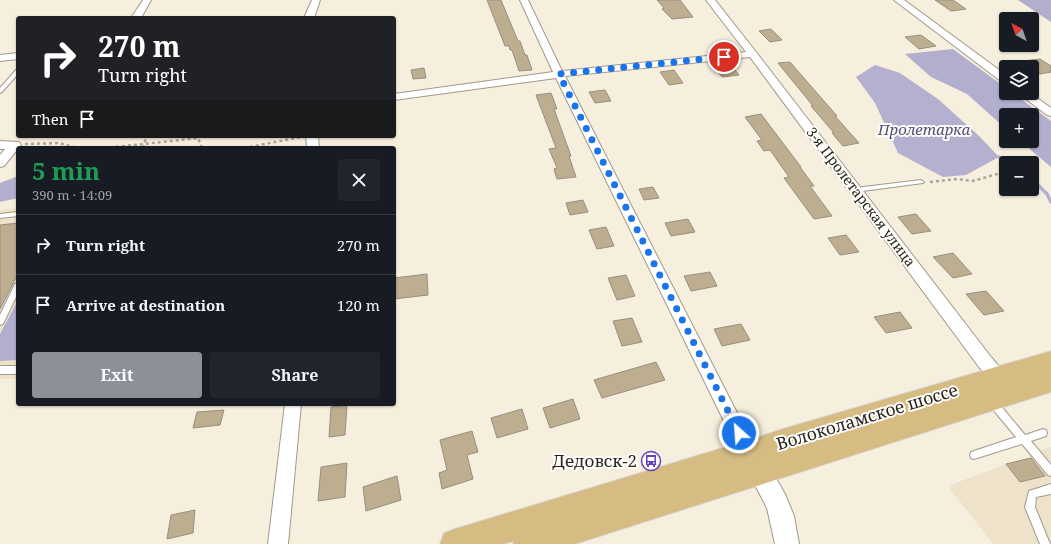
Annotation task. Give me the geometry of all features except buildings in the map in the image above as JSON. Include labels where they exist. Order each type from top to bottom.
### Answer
[{"type":"main road","name":"Волоколамское шоссе","points":[[1000,390],[1051,362]]},
{"type":"main road","name":"Волоколамское шоссе","points":[[455,544],[754,463],[1000,390],[1051,381]]},
{"type":"main road","name":"Волоколамское шоссе","points":[[528,544],[754,463]]},
{"type":"street","points":[[137,16],[147,0]]},
{"type":"street","points":[[310,16],[316,0]]},
{"type":"street","points":[[524,0],[559,74],[754,463],[777,502],[782,516],[787,544]]},
{"type":"street","name":"3-я Пролетарская улица","points":[[710,0],[753,54],[985,362],[1000,390]]},
{"type":"street","points":[[898,0],[999,75]]},
{"type":"street","points":[[396,97],[559,74],[753,54]]},
{"type":"street","points":[[0,58],[16,56]]},
{"type":"street","points":[[1033,100],[1051,113]]},
{"type":"street","points":[[0,145],[15,145]]},
{"type":"street","points":[[0,163],[15,145]]},
{"type":"street","points":[[278,544],[293,406]]},
{"type":"lane","points":[[0,91],[16,73]]},
{"type":"lane","points":[[855,190],[921,182]]},
{"type":"lane","points":[[0,216],[16,214]]},
{"type":"lane","points":[[0,322],[16,290]]},
{"type":"lane","points":[[0,370],[16,370]]},
{"type":"lane","points":[[1000,390],[1023,439],[1051,472]]},
{"type":"lane","points":[[974,454],[1043,433]]},
{"type":"lane","points":[[1045,544],[1030,507],[1032,494],[1051,489]]},
{"type":"path","points":[[144,144],[146,138]]},
{"type":"path","points":[[124,146],[198,138]]},
{"type":"path","points":[[254,146],[296,138]]},
{"type":"path","points":[[15,145],[48,143],[75,146]]},
{"type":"path","points":[[921,182],[957,179],[973,181],[997,174],[999,172]]},
{"type":"shaded area","points":[[1018,0],[1051,0],[1051,22],[1039,14],[1039,12],[1036,12]]},
{"type":"shaded area","points":[[953,49],[999,83],[999,100],[1022,100],[1033,108],[999,108],[999,123],[967,94],[931,77],[905,54]]},
{"type":"shaded area","points":[[1039,112],[1051,121],[1051,167],[1028,148],[1039,148]]},
{"type":"shaded area","points":[[16,177],[16,198],[0,202],[0,183]]},
{"type":"shaded area","points":[[16,208],[16,379],[0,379],[0,210]]},
{"type":"shaded area","points":[[16,304],[16,360],[0,361],[0,334]]},
{"type":"shaded area","points":[[1051,447],[1051,544],[993,544],[948,486],[1006,464],[1031,458],[1028,453]]},
{"type":"water","name":"Пролетарка","points":[[875,65],[900,73],[938,99],[979,136],[999,157],[966,175],[943,177],[898,153],[875,103],[856,77]]},
{"type":"waterway","points":[[1039,186],[1047,194],[1051,202]]},
{"type":"place","name":"Дедовск-2","points":[[651,461]]},
{"type":"route","points":[[724,57],[559,74],[739,433]]}]
